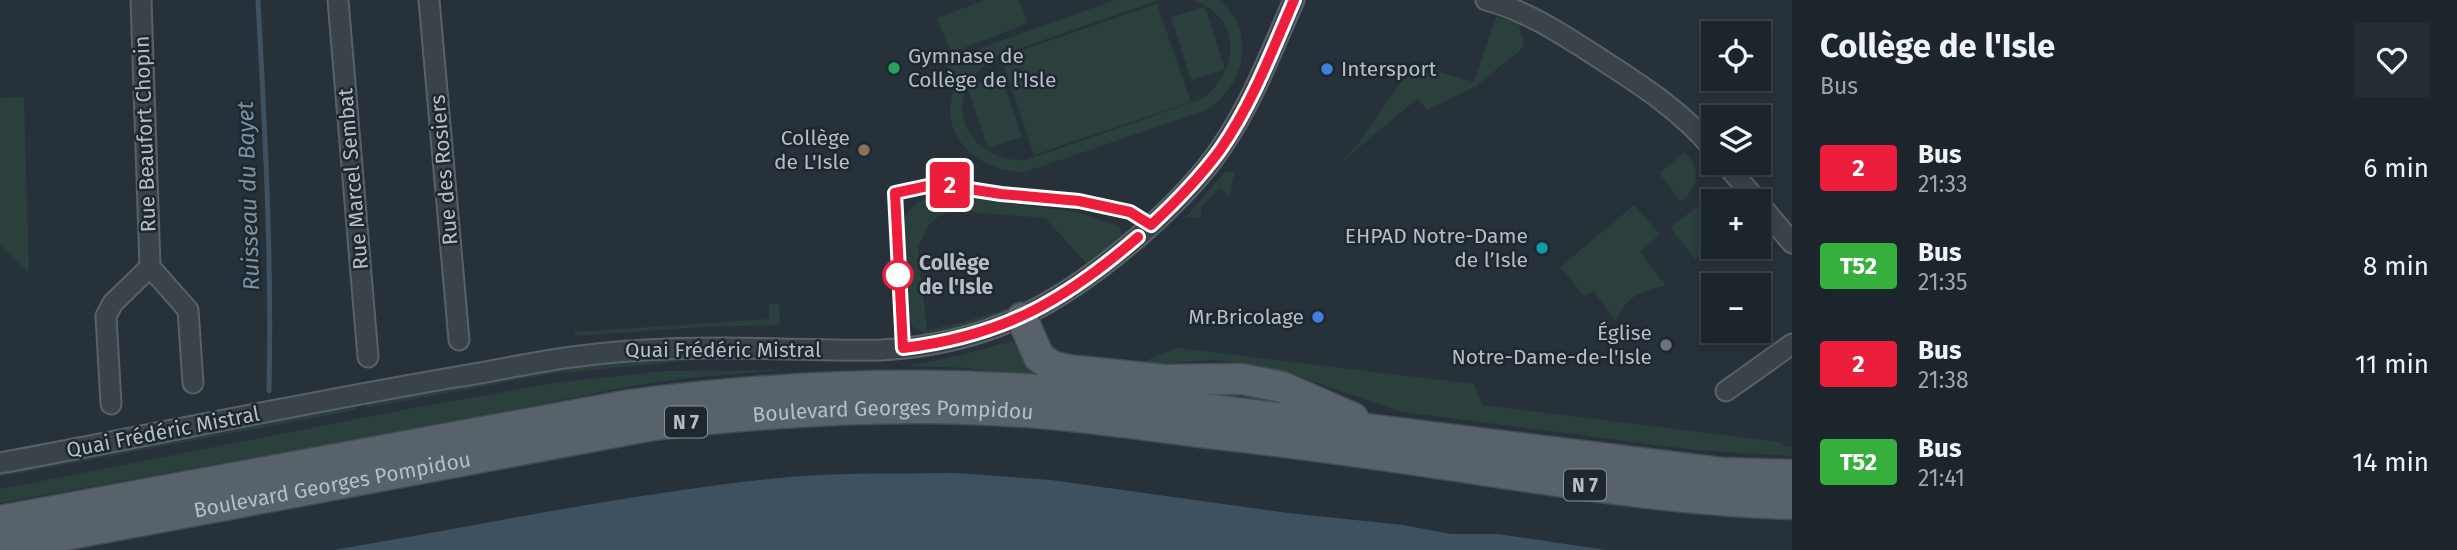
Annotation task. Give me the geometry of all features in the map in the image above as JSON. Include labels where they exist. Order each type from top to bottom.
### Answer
[{"type":"main road","points":[[1022,317],[1039,357],[1052,366],[1164,380],[1241,379],[1282,387],[1382,431]]},
{"type":"main road","name":"Boulevard Georges Pompidou","points":[[0,522],[630,405],[692,396],[794,388],[923,384],[1066,392],[1721,473],[1792,475]]},
{"type":"main road","name":"Boulevard Georges Pompidou","points":[[0,547],[653,425],[829,410],[936,408],[1042,414],[1380,454],[1649,494],[1741,503],[1792,504]]},
{"type":"street","name":"Rue Beaufort Chopin","points":[[141,0],[150,267]]},
{"type":"street","name":"Rue Marcel Sembat","points":[[338,0],[368,357]]},
{"type":"street","name":"Rue des Rosiers","points":[[429,0],[459,340]]},
{"type":"street","name":"Quai Frédéric Mistral","points":[[0,463],[561,358],[650,348],[903,348],[963,339],[1022,317],[1064,294],[1124,248],[1165,212],[1200,176],[1221,149],[1245,108],[1294,0]]},
{"type":"street","points":[[1486,0],[1547,25],[1644,86],[1701,136]]},
{"type":"street","points":[[1735,175],[1747,189]]},
{"type":"street","points":[[1771,218],[1792,243]]},
{"type":"street","points":[[111,404],[106,316],[113,303],[150,267],[188,310],[194,383]]},
{"type":"street","points":[[1726,391],[1792,344]]},
{"type":"green space","points":[[985,0],[1019,0],[1028,23],[951,53],[937,18]]},
{"type":"green space","points":[[1115,0],[1159,0],[997,56],[979,70],[967,87],[963,116],[967,129],[975,140],[997,156],[1026,160],[1202,99],[1215,87],[1229,60],[1228,31],[1209,8],[1192,0],[1219,0],[1239,27],[1242,42],[1242,57],[1231,87],[1207,110],[1025,172],[1000,169],[988,164],[977,158],[959,139],[950,114],[953,84],[945,61]]},
{"type":"green space","points":[[1157,4],[1191,102],[1034,155],[1001,57]]},
{"type":"green space","points":[[1205,7],[1225,69],[1191,80],[1171,17]]},
{"type":"green space","points":[[1496,17],[1518,23],[1523,48],[1476,86],[1427,110],[1417,99],[1339,164],[1358,144],[1413,65],[1474,82]]},
{"type":"green space","points":[[1001,76],[1022,137],[988,148],[967,87]]},
{"type":"green space","points":[[24,97],[29,274],[0,245],[0,98]]},
{"type":"green space","points":[[1685,152],[1694,165],[1696,178],[1691,191],[1681,202],[1659,173]]},
{"type":"green space","points":[[1235,171],[1229,197],[1222,189],[1218,189],[1201,208],[1201,218],[1186,217],[1225,172]]},
{"type":"green space","points":[[949,195],[1077,212],[1117,225],[1121,229],[1121,238],[1087,264],[1045,218],[955,211],[939,216],[927,227],[918,248],[927,330],[994,312],[1026,300],[1058,283],[1060,286],[976,324],[924,334],[913,327],[907,316],[901,234],[907,215],[916,204],[930,197]]},
{"type":"green space","points":[[1701,204],[1701,255],[1695,259],[1670,227]]},
{"type":"green space","points":[[1634,205],[1660,234],[1640,252],[1666,286],[1635,296],[1624,306],[1616,321],[1593,291],[1584,296],[1560,267]]},
{"type":"green space","points":[[769,304],[779,304],[780,325],[703,327],[575,336],[575,332],[769,319]]},
{"type":"green space","points":[[1012,341],[1025,356],[1094,384],[967,368],[905,366],[957,356]]},
{"type":"green space","points":[[1177,348],[1474,384],[1482,405],[1780,442],[1792,447],[1792,456],[1695,450],[1402,412],[1288,373],[1252,365],[1213,360],[1153,364],[1145,361]]},
{"type":"green space","points":[[699,358],[550,374],[367,408],[366,404],[571,367],[634,360]]},
{"type":"green space","points":[[782,370],[678,379],[627,387],[424,427],[0,503],[0,489],[560,382],[666,371]]},
{"type":"green space","points":[[355,406],[356,410],[0,477],[0,472]]},
{"type":"water","points":[[955,473],[1051,480],[1288,513],[1403,525],[1451,534],[1498,534],[1606,550],[334,550],[605,502],[769,479],[815,475]]},
{"type":"waterway","name":"Ruisseau du Bayet","points":[[258,0],[269,244],[269,391]]},
{"type":"bus line","name":"2","points":[[1138,237],[1064,294],[1022,317],[963,339],[903,348],[895,193],[937,184],[953,185],[1001,194],[1079,201],[1130,212],[1151,225],[1181,197],[1221,149],[1258,83],[1294,0]]},
{"type":"place","name":"Gymnase de Collège de l'Isle","points":[[894,68]]},
{"type":"place","name":"Intersport","points":[[1327,69]]},
{"type":"place","name":"Collège de L'Isle","points":[[864,150]]},
{"type":"place","name":"EHPAD Notre-Dame de l’Isle","points":[[1542,248]]},
{"type":"place","name":"Collège de l'Isle","points":[[898,275]]},
{"type":"place","name":"Mr.Bricolage","points":[[1318,317]]},
{"type":"place","name":"Église Notre-Dame-de-l'Isle","points":[[1666,345]]}]
